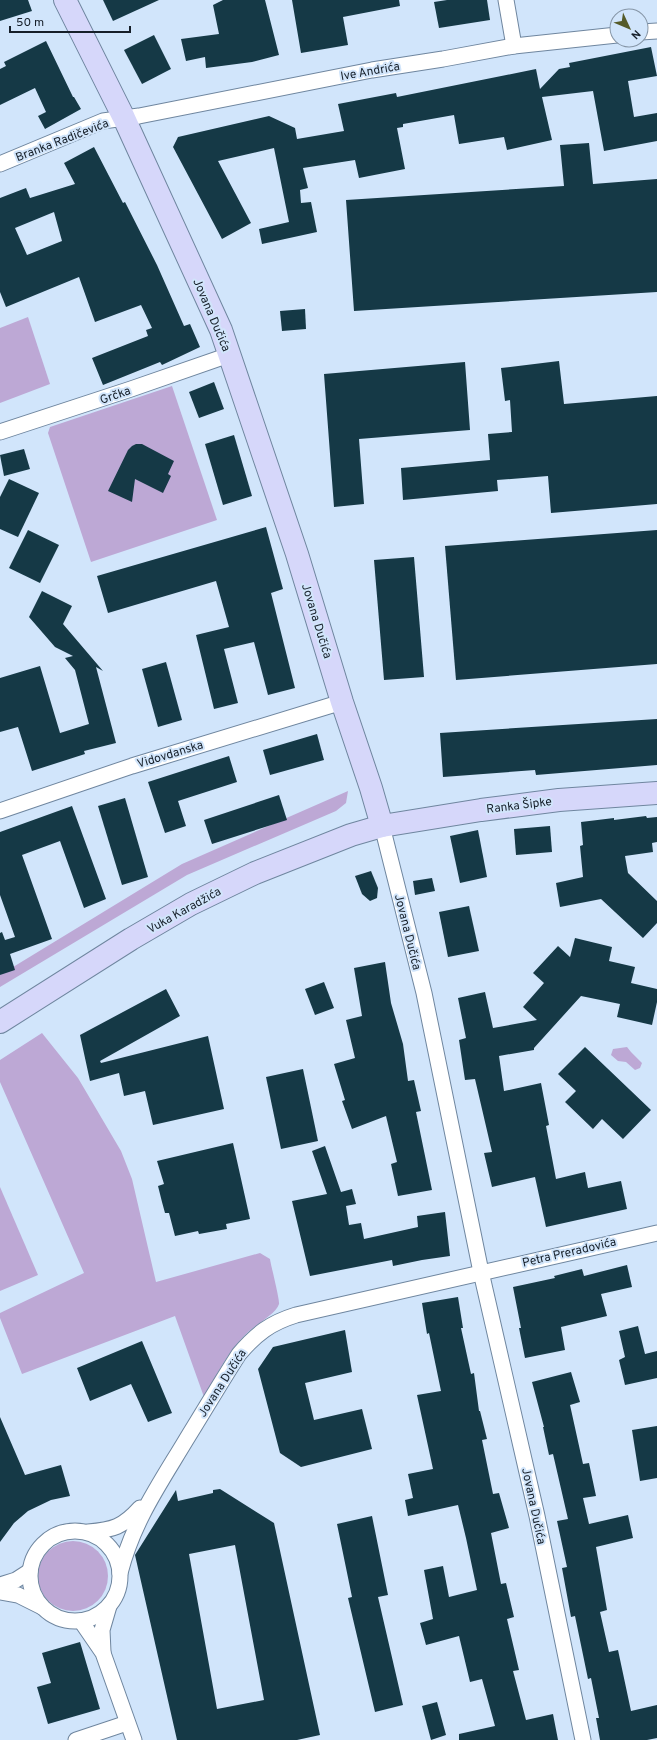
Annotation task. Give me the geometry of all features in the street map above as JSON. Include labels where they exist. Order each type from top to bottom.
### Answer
[{"type":"street","name":"Jovana Dučića","points":[[65,0],[124,118],[221,330],[297,554],[342,702],[371,788],[424,994],[481,1272],[537,1516],[583,1740]]},
{"type":"street","points":[[506,0],[514,46]]},
{"type":"street","name":"Ive Andrića","points":[[124,118],[372,70],[514,46],[609,36]]},
{"type":"street","name":"Branka Radičevića","points":[[0,164],[103,121],[124,118]]},
{"type":"street","name":"Grčka","points":[[0,432],[229,355]]},
{"type":"street","name":"Vidovdanska","points":[[0,811],[137,764],[342,702]]},
{"type":"street","name":"Ranka Šipke","points":[[382,826],[480,810],[559,800],[657,793]]},
{"type":"street","name":"Vuka Karadžića","points":[[0,1022],[131,939],[191,904],[290,858],[382,826]]},
{"type":"street","name":"Petra Preradovića","points":[[481,1272],[657,1233]]},
{"type":"street","name":"Jovana Dučića","points":[[151,1497],[239,1354],[266,1327],[296,1315],[481,1272]]},
{"type":"street","points":[[42,1607],[33,1593],[30,1582],[30,1571],[33,1558],[40,1547],[50,1538],[62,1532],[75,1530],[88,1532],[114,1528],[128,1521],[151,1497]]},
{"type":"street","points":[[0,1592],[18,1595],[42,1607],[56,1617],[68,1620],[81,1621],[100,1614],[109,1606],[116,1596],[126,1549],[151,1497]]},
{"type":"street","points":[[88,1532],[108,1544],[118,1562],[120,1573]]},
{"type":"street","points":[[0,1585],[16,1580],[30,1571]]},
{"type":"street","points":[[102,1653],[102,1630],[109,1606]]},
{"type":"street","points":[[81,1621],[102,1653],[134,1740]]},
{"type":"street","points":[[76,1740],[127,1723]]},
{"type":"shaded area","points":[[28,317],[50,384],[0,403],[0,328]]},
{"type":"shaded area","points":[[172,386],[217,520],[91,562],[48,433],[50,427]]},
{"type":"shaded area","points":[[348,791],[346,803],[336,811],[187,875],[0,987],[0,975],[182,864]]},
{"type":"shaded area","points":[[42,1033],[78,1078],[121,1151],[132,1179],[156,1282],[260,1253],[270,1259],[279,1304],[274,1312],[247,1333],[234,1347],[223,1363],[204,1397],[175,1316],[22,1374],[0,1318],[0,1313],[84,1273],[0,1082],[0,1060]]},
{"type":"shaded area","points":[[627,1047],[642,1063],[640,1068],[635,1070],[626,1062],[618,1061],[611,1055],[613,1049]]},
{"type":"shaded area","points":[[0,1187],[38,1275],[0,1291]]},
{"type":"shaded area","points":[[73,1541],[86,1544],[98,1551],[105,1563],[108,1576],[105,1589],[98,1601],[86,1608],[73,1611],[60,1608],[48,1601],[41,1589],[38,1576],[41,1563],[48,1551],[60,1544]]},
{"type":"building","points":[[0,0],[28,0],[32,11],[0,21]]},
{"type":"building","points":[[103,0],[159,0],[113,21]]},
{"type":"building","points":[[223,0],[265,0],[279,55],[252,62],[206,68],[205,57],[186,61],[181,39],[219,34],[213,5]]},
{"type":"building","points":[[292,0],[399,0],[400,6],[343,17],[348,45],[301,53]]},
{"type":"building","points":[[447,0],[487,0],[490,20],[439,28],[434,2]]},
{"type":"building","points":[[154,35],[171,69],[142,84],[124,50]]},
{"type":"building","points":[[46,41],[73,97],[81,109],[45,129],[38,116],[46,112],[35,88],[0,105],[0,69],[6,66],[4,62]]},
{"type":"building","points":[[651,47],[657,76],[628,81],[634,117],[657,113],[657,141],[604,151],[593,91],[542,97],[552,140],[507,150],[504,137],[459,144],[454,115],[403,124],[403,127],[397,128],[405,169],[359,178],[355,160],[303,168],[308,188],[300,190],[301,203],[311,202],[317,232],[262,244],[259,229],[289,222],[274,148],[218,161],[251,223],[222,239],[173,147],[178,137],[269,116],[295,128],[297,139],[344,131],[338,104],[396,93],[397,97],[536,69],[540,89],[559,69],[570,67],[569,63]]},
{"type":"building","points":[[589,143],[593,184],[657,179],[657,292],[354,311],[346,200],[564,186],[560,145]]},
{"type":"building","points":[[94,147],[123,203],[125,202],[157,265],[184,326],[190,324],[200,347],[162,365],[160,362],[103,385],[92,358],[148,336],[146,330],[152,328],[141,305],[95,322],[79,277],[6,307],[0,292],[0,198],[26,188],[30,198],[75,184],[64,163]],"holes":[[[54,212],[62,241],[27,255],[15,228]]]},
{"type":"building","points":[[305,309],[306,329],[282,331],[280,311]]},
{"type":"building","points":[[559,361],[564,404],[657,396],[657,504],[551,513],[548,476],[497,480],[498,491],[403,500],[401,468],[490,460],[488,434],[512,432],[510,400],[505,401],[501,368]]},
{"type":"building","points":[[465,362],[470,430],[359,439],[364,504],[334,507],[324,374]]},
{"type":"building","points":[[214,382],[224,409],[199,418],[189,392]]},
{"type":"building","points":[[234,435],[252,496],[223,505],[205,444]]},
{"type":"building","points":[[136,444],[142,444],[174,461],[168,474],[171,476],[163,493],[135,479],[132,502],[108,491],[128,450]]},
{"type":"building","points":[[24,449],[30,469],[4,476],[0,455]]},
{"type":"building","points":[[9,479],[39,493],[18,537],[0,529],[0,497]]},
{"type":"building","points":[[266,527],[283,589],[271,593],[295,688],[268,695],[254,642],[224,649],[238,703],[214,709],[196,635],[229,627],[216,581],[108,613],[97,576]]},
{"type":"building","points":[[28,530],[59,545],[40,583],[9,568]]},
{"type":"building","points":[[657,530],[657,664],[456,680],[445,546]]},
{"type":"building","points":[[414,557],[424,677],[384,680],[374,560]]},
{"type":"building","points":[[42,591],[72,606],[63,624],[103,671],[96,667],[116,743],[84,751],[85,754],[32,771],[18,727],[0,732],[0,678],[40,666],[60,733],[89,724],[75,670],[65,658],[73,656],[55,647],[29,617]]},
{"type":"building","points":[[166,662],[182,720],[158,727],[142,669]]},
{"type":"building","points":[[657,719],[657,765],[536,775],[535,770],[443,777],[440,733]]},
{"type":"building","points":[[317,734],[324,760],[270,775],[263,750]]},
{"type":"building","points":[[229,756],[237,782],[178,801],[186,826],[165,833],[148,782]]},
{"type":"building","points":[[279,795],[287,820],[212,844],[204,820]]},
{"type":"building","points":[[125,798],[148,877],[122,885],[98,806]]},
{"type":"building","points":[[72,806],[106,899],[84,908],[60,841],[22,855],[52,939],[10,954],[15,970],[0,975],[0,933],[2,932],[5,940],[15,937],[0,895],[0,832]]},
{"type":"building","points":[[646,816],[647,818],[657,817],[657,842],[652,843],[653,852],[625,856],[628,873],[657,901],[657,923],[643,938],[601,899],[560,907],[556,883],[583,877],[580,846],[583,845],[581,822]]},
{"type":"building","points":[[550,826],[552,852],[516,855],[514,829]]},
{"type":"building","points":[[478,830],[487,877],[460,883],[450,836]]},
{"type":"building","points":[[371,871],[378,888],[377,898],[370,901],[362,894],[355,876]]},
{"type":"building","points":[[432,878],[435,891],[415,895],[413,881]]},
{"type":"building","points":[[469,906],[479,951],[448,957],[439,912]]},
{"type":"building","points":[[575,938],[612,947],[609,961],[635,967],[631,983],[657,989],[657,1002],[652,1025],[617,1017],[620,1004],[581,996],[534,1048],[534,1050],[499,1056],[504,1091],[541,1083],[549,1125],[546,1126],[556,1179],[585,1172],[588,1188],[621,1181],[627,1209],[546,1227],[535,1177],[492,1187],[484,1153],[492,1152],[475,1079],[465,1080],[459,1040],[466,1038],[458,998],[485,992],[493,1028],[537,1020],[523,1007],[544,983],[533,973],[558,946],[570,957]]},
{"type":"building","points":[[385,962],[391,1003],[403,1044],[408,1081],[414,1080],[421,1111],[416,1112],[432,1190],[398,1196],[391,1164],[397,1162],[386,1116],[352,1129],[342,1101],[345,1100],[334,1064],[355,1058],[346,1020],[362,1016],[354,968]]},
{"type":"building","points":[[324,982],[334,1008],[315,1015],[305,989]]},
{"type":"building","points":[[166,989],[180,1016],[100,1061],[101,1063],[208,1036],[224,1109],[153,1125],[145,1091],[124,1096],[119,1073],[90,1081],[80,1035]]},
{"type":"building","points":[[585,1047],[651,1110],[623,1139],[602,1119],[593,1129],[565,1102],[576,1091],[558,1074]]},
{"type":"building","points":[[303,1069],[318,1141],[281,1149],[266,1077]]},
{"type":"building","points":[[233,1143],[250,1219],[226,1224],[227,1229],[199,1234],[198,1231],[175,1236],[169,1213],[165,1213],[158,1186],[164,1184],[157,1161]]},
{"type":"building","points":[[325,1146],[341,1192],[352,1189],[356,1204],[346,1206],[349,1225],[361,1223],[364,1239],[418,1227],[417,1216],[445,1212],[450,1256],[393,1266],[392,1260],[310,1276],[292,1201],[327,1194],[312,1151]]},
{"type":"building","points":[[627,1265],[632,1287],[601,1294],[607,1316],[561,1327],[565,1350],[525,1358],[513,1287],[555,1278],[554,1276],[582,1269],[584,1276]]},
{"type":"building","points":[[458,1297],[463,1328],[461,1328],[471,1374],[474,1373],[479,1411],[487,1439],[482,1440],[493,1494],[499,1493],[509,1528],[491,1533],[501,1584],[506,1583],[514,1617],[507,1619],[519,1670],[513,1671],[526,1720],[553,1714],[558,1740],[459,1740],[459,1734],[495,1726],[482,1679],[470,1682],[459,1636],[426,1645],[420,1623],[433,1619],[424,1570],[443,1566],[449,1597],[477,1590],[458,1505],[408,1516],[405,1500],[413,1498],[408,1474],[433,1469],[417,1395],[441,1391],[429,1333],[427,1334],[422,1303]]},
{"type":"building","points":[[638,1326],[645,1354],[657,1351],[657,1378],[625,1385],[619,1360],[625,1357],[619,1331]]},
{"type":"building","points":[[345,1330],[352,1372],[305,1383],[314,1420],[362,1409],[372,1449],[301,1467],[280,1453],[258,1369],[273,1347]]},
{"type":"building","points":[[142,1341],[172,1413],[148,1422],[131,1384],[90,1401],[77,1368]]},
{"type":"building","points":[[571,1372],[580,1402],[570,1405],[583,1464],[589,1463],[596,1496],[583,1498],[589,1524],[628,1515],[633,1538],[596,1547],[607,1610],[600,1612],[609,1652],[618,1650],[631,1711],[657,1705],[657,1738],[647,1740],[600,1740],[596,1718],[599,1718],[591,1678],[588,1679],[575,1616],[571,1617],[562,1568],[567,1567],[557,1521],[568,1519],[553,1454],[549,1455],[544,1427],[532,1382]]},
{"type":"building","points":[[0,1417],[25,1475],[61,1465],[70,1496],[51,1500],[28,1511],[14,1523],[0,1542]]},
{"type":"building","points":[[657,1426],[657,1478],[640,1481],[632,1430]]},
{"type":"building","points":[[220,1489],[274,1523],[320,1735],[297,1740],[177,1740],[135,1555],[176,1490],[178,1501],[213,1493],[213,1490]],"holes":[[[235,1545],[264,1700],[217,1709],[189,1554]]]},
{"type":"building","points":[[372,1516],[388,1595],[378,1597],[403,1705],[375,1712],[348,1598],[352,1597],[337,1524]]},
{"type":"building","points":[[80,1642],[100,1709],[48,1724],[37,1687],[51,1683],[42,1653]]},
{"type":"building","points":[[437,1702],[446,1735],[431,1740],[422,1706]]}]
